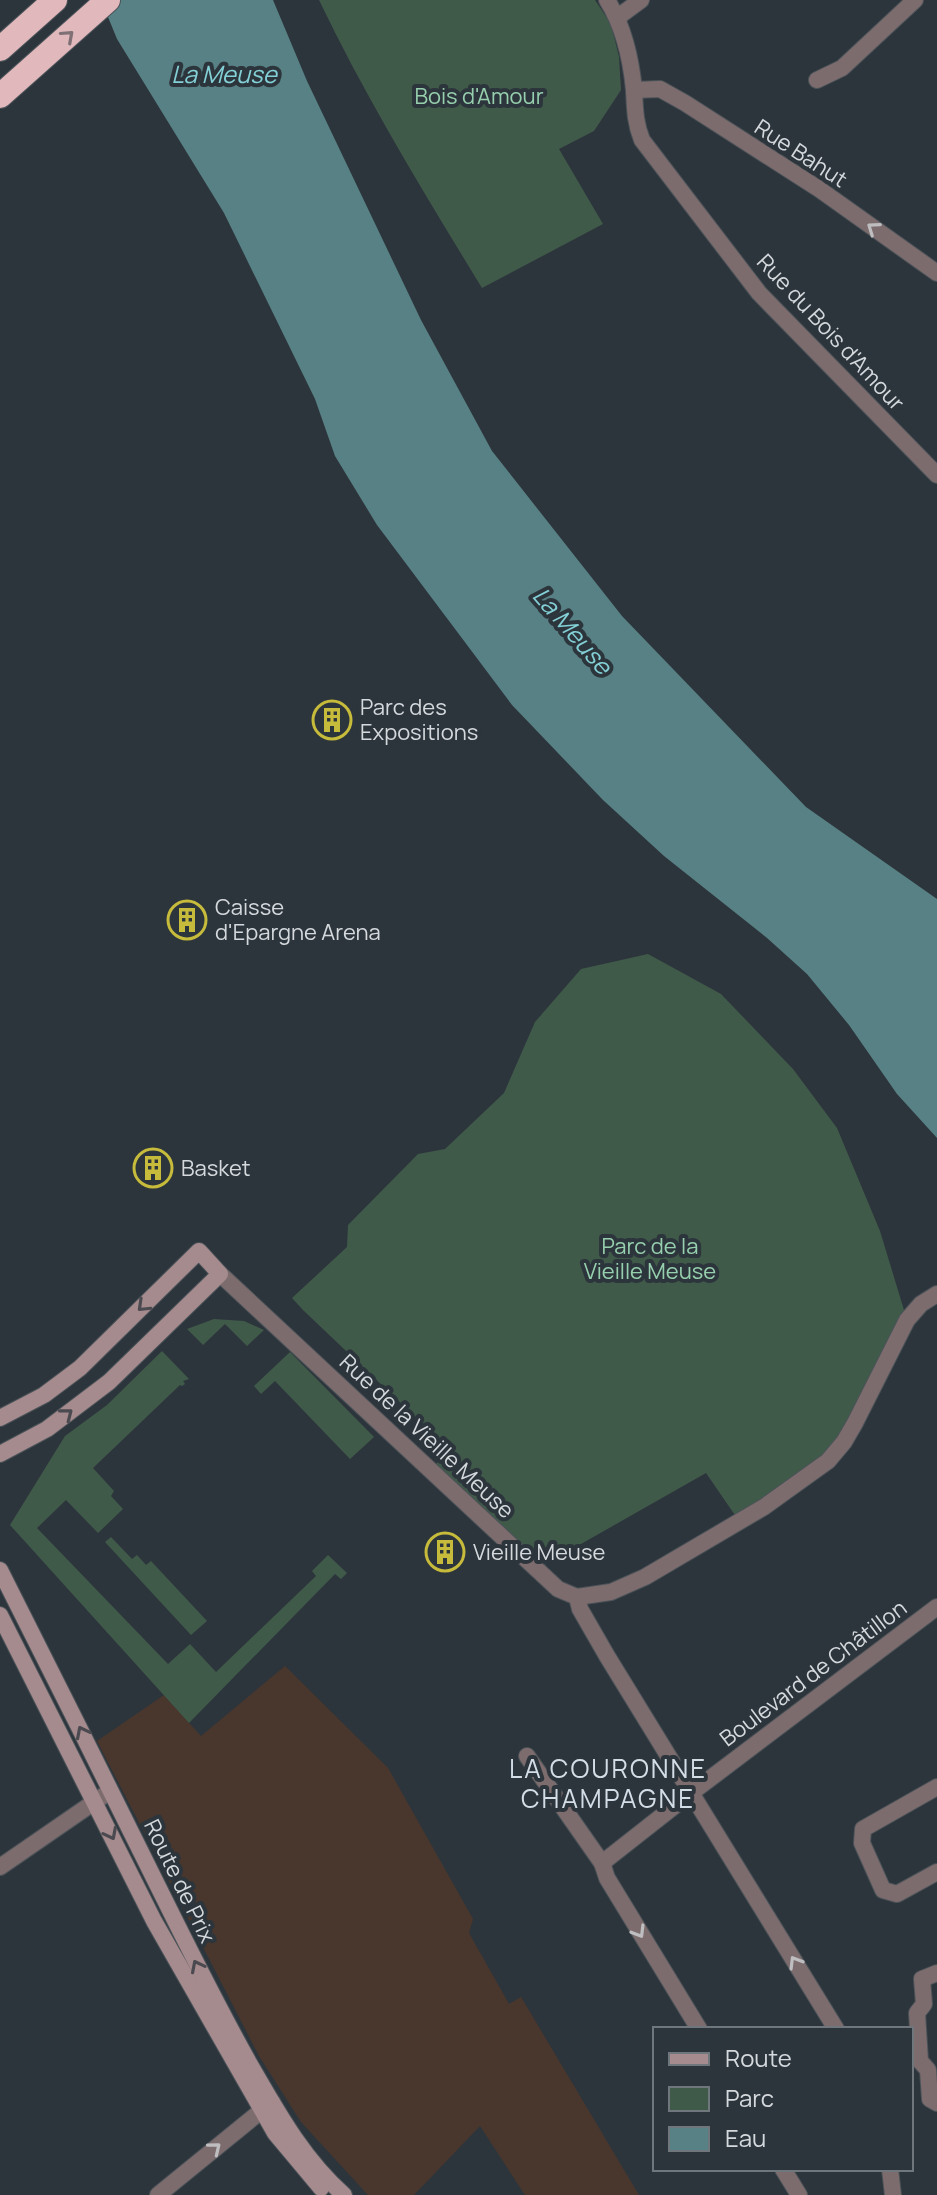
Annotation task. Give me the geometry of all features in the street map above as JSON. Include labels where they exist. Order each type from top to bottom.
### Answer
[{"type":"highway","points":[[3,46],[55,0]]},
{"type":"highway","points":[[0,96],[108,0]]},
{"type":"main road","name":"Rue de la Vieille Meuse","points":[[0,1418],[44,1395],[80,1368],[199,1251],[220,1274]]},
{"type":"main road","points":[[0,1454],[47,1429],[109,1382],[220,1274]]},
{"type":"main road","name":"Route de Prix","points":[[0,1570],[267,2106],[275,2133],[328,2195]]},
{"type":"main road","name":"Route de Prix","points":[[0,1615],[154,1921],[267,2106],[329,2182],[344,2195]]},
{"type":"street","name":"Rue du Bois d'Amour","points":[[607,0],[618,17],[629,56],[636,124],[642,140],[759,293],[937,475]]},
{"type":"street","points":[[618,17],[641,0]]},
{"type":"street","points":[[817,80],[842,68],[915,0]]},
{"type":"street","name":"Rue Bahut","points":[[634,90],[660,89],[685,103],[819,189],[937,273]]},
{"type":"street","name":"Rue de la Vieille Meuse","points":[[220,1274],[558,1589],[577,1597]]},
{"type":"street","points":[[835,2027],[607,1656],[580,1609],[577,1597],[611,1592],[645,1577],[764,1507],[828,1461],[855,1423],[907,1320],[921,1304],[937,1294]]},
{"type":"street","name":"Boulevard de Châtillon","points":[[602,1863],[937,1607]]},
{"type":"street","points":[[527,1756],[602,1863],[607,1878],[698,2027]]},
{"type":"street","points":[[937,1787],[863,1829],[862,1843],[883,1890],[897,1894],[937,1872]]},
{"type":"street","points":[[0,1867],[111,1791]]},
{"type":"street","points":[[937,1973],[922,1979],[924,2004],[917,2013],[920,2061],[928,2070],[930,2099],[937,2103]]},
{"type":"street","points":[[158,2195],[267,2106]]},
{"type":"street","points":[[784,2171],[799,2195]]},
{"type":"street","points":[[890,2171],[893,2195]]},
{"type":"shaded area","points":[[285,1666],[388,1768],[473,1919],[469,1933],[509,2004],[521,1997],[639,2195],[525,2195],[480,2126],[414,2195],[368,2195],[301,2122],[259,2056],[97,1741],[164,1695],[201,1736]]},
{"type":"green space","name":"Bois d'Amour","points":[[319,0],[595,0],[611,24],[619,57],[621,90],[594,131],[559,149],[603,224],[482,288],[376,110]]},
{"type":"green space","name":"Parc de la Vieille Meuse","points":[[648,954],[721,994],[793,1069],[837,1128],[880,1231],[907,1320],[844,1442],[739,1521],[706,1473],[537,1569],[432,1470],[448,1448],[292,1298],[347,1247],[348,1225],[418,1154],[445,1149],[504,1093],[535,1022],[581,969]]},
{"type":"green space","points":[[214,1319],[244,1321],[264,1330],[247,1346],[225,1324],[203,1345],[187,1329]]},
{"type":"green space","points":[[162,1351],[189,1379],[183,1381],[185,1384],[180,1385],[93,1468],[114,1491],[111,1496],[123,1509],[98,1533],[66,1500],[37,1528],[168,1664],[190,1644],[216,1672],[316,1576],[312,1571],[328,1555],[347,1573],[341,1579],[335,1574],[189,1723],[10,1525],[65,1436],[107,1405]]},
{"type":"green space","points":[[290,1352],[374,1437],[350,1459],[275,1381],[261,1394],[254,1386]]},
{"type":"green space","points":[[111,1537],[132,1559],[137,1555],[146,1565],[151,1561],[207,1621],[191,1635],[105,1542]]},
{"type":"water","name":"La Meuse","points":[[101,0],[273,0],[307,81],[421,320],[492,451],[622,616],[806,807],[937,899],[937,1138],[897,1094],[849,1025],[807,974],[664,856],[603,800],[512,705],[377,525],[335,456],[315,399],[224,213],[117,39]]},
{"type":"place","name":"Parc des Expositions","points":[[332,720]]},
{"type":"place","name":"Caisse d'Epargne Arena","points":[[187,920]]},
{"type":"place","name":"Basket","points":[[153,1168]]},
{"type":"place","name":"Vieille Meuse","points":[[445,1552]]},
{"type":"district","name":"LA COURONNE CHAMPAGNE","points":[[608,1783]]}]
